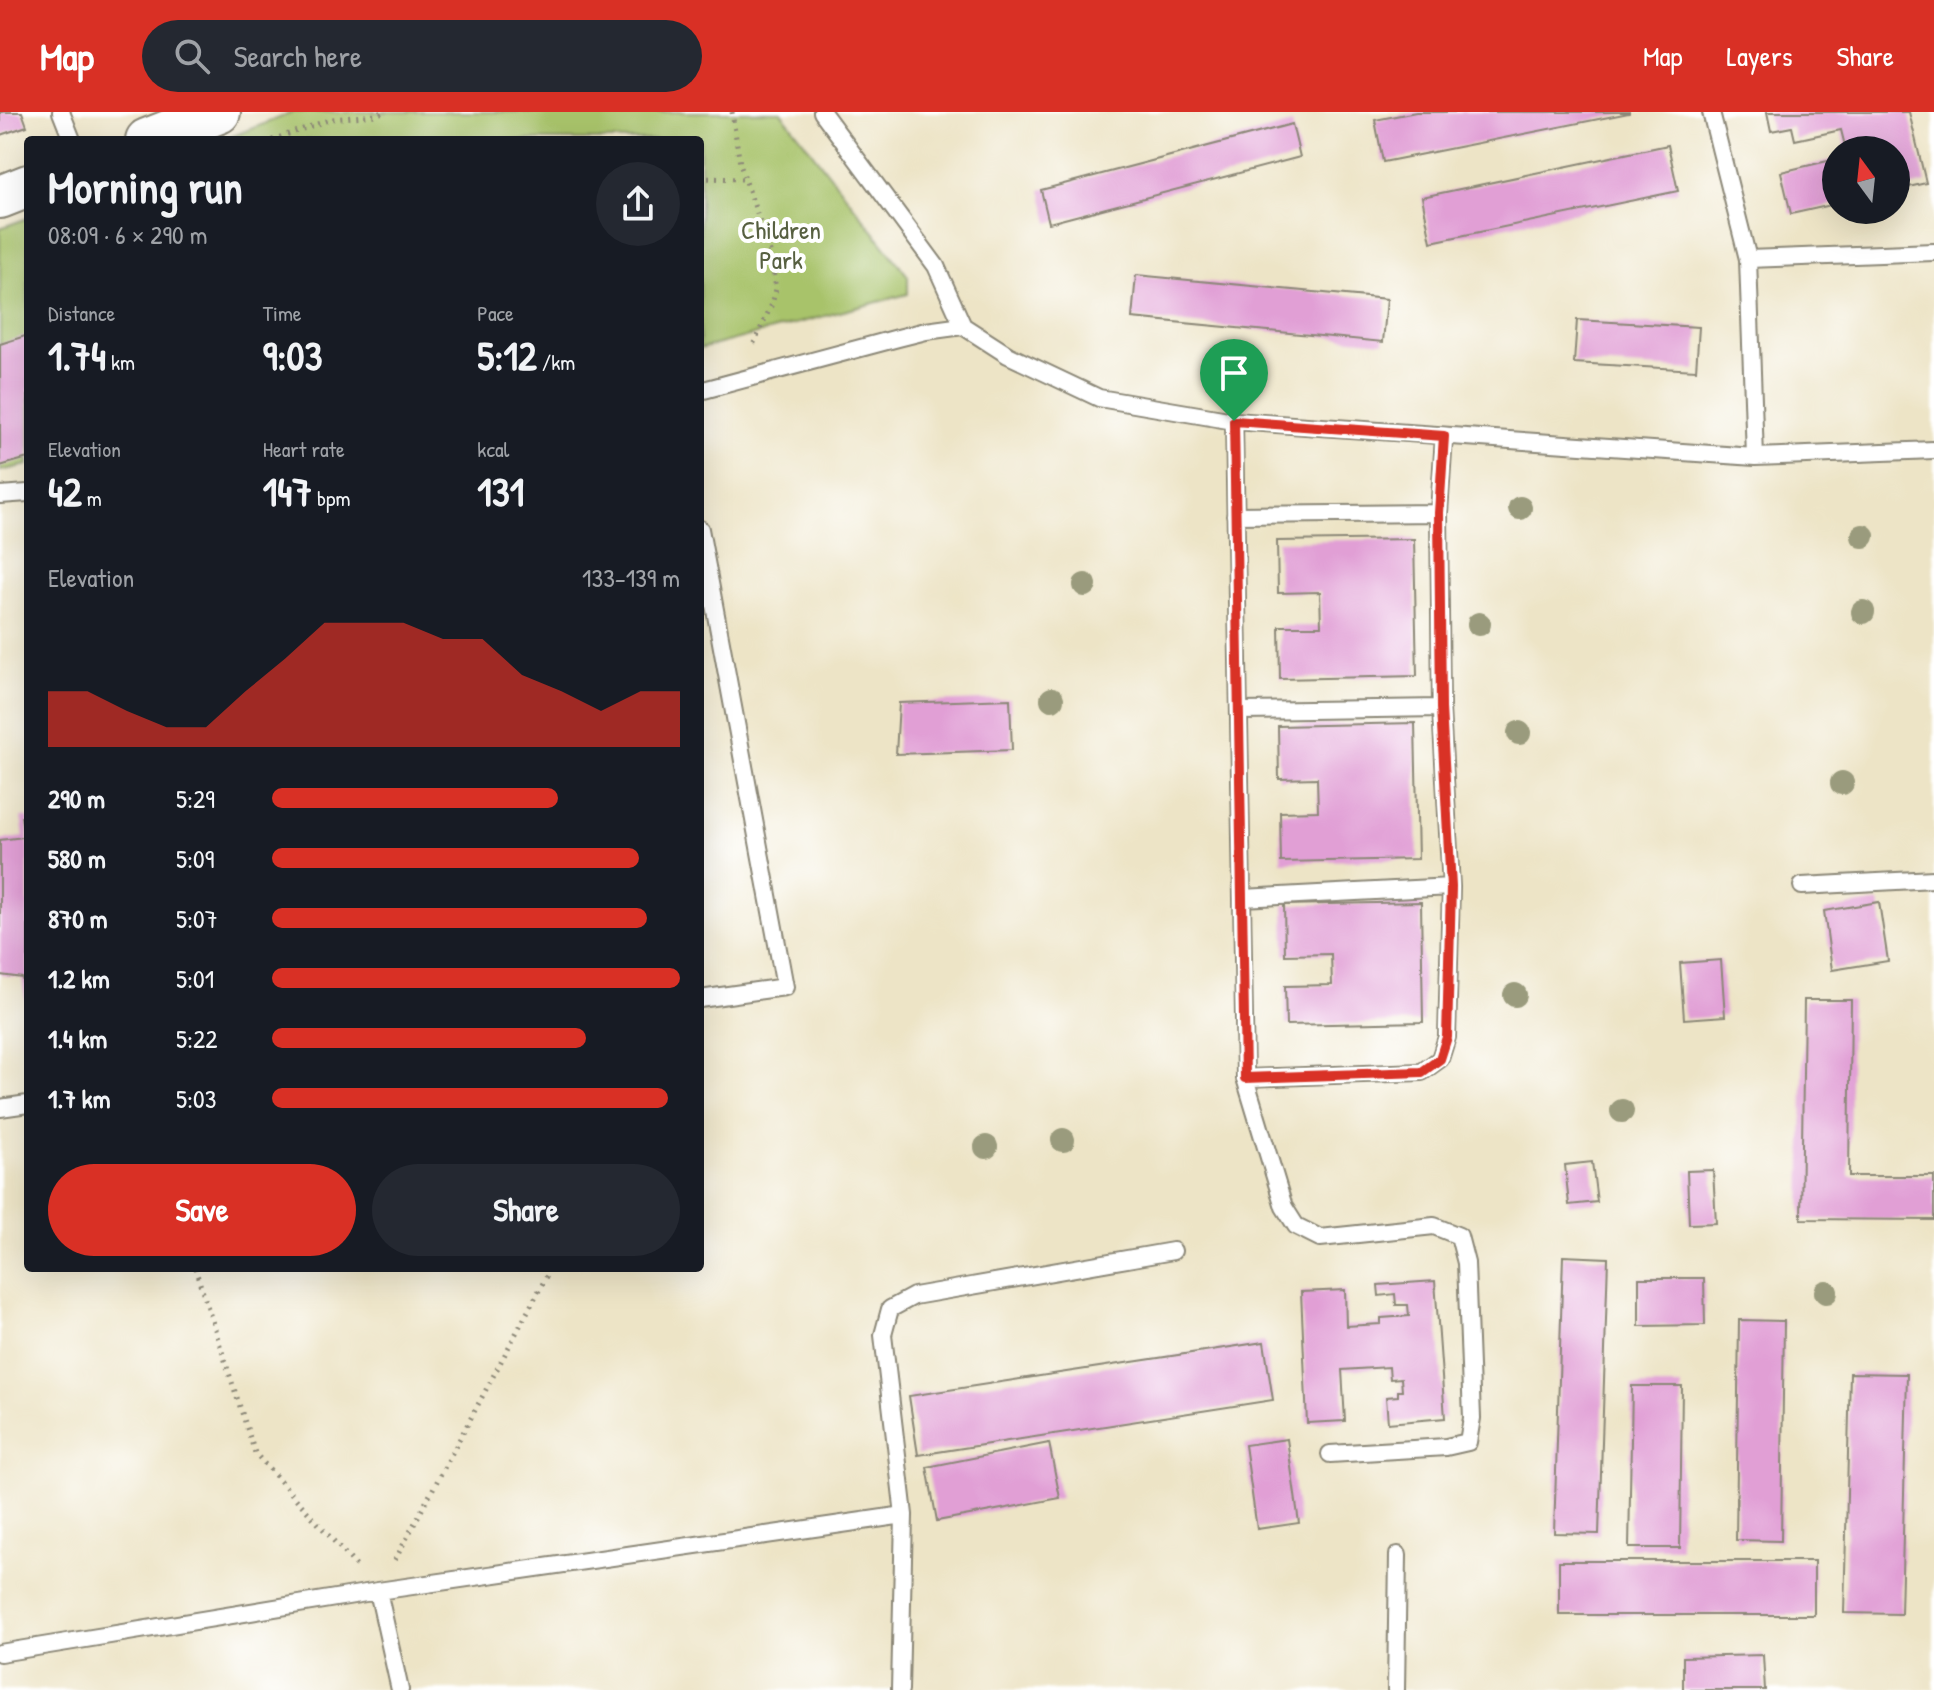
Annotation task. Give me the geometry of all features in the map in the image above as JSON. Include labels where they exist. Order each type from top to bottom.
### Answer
[{"type":"street","points":[[157,136],[219,112]]},
{"type":"street","points":[[0,197],[24,188]]},
{"type":"lane","points":[[61,112],[70,136]]},
{"type":"lane","points":[[822,112],[936,266],[963,326],[1008,355],[1099,398],[1234,421],[1755,457],[1934,450]]},
{"type":"lane","points":[[1711,112],[1748,259],[1755,457]]},
{"type":"lane","points":[[1748,259],[1934,252]]},
{"type":"lane","points":[[704,390],[926,331],[963,326]]},
{"type":"lane","points":[[1234,421],[1245,1078],[1284,1207],[1296,1226],[1320,1238],[1434,1226],[1459,1236],[1466,1263],[1472,1418],[1468,1442],[1446,1447],[1330,1454]]},
{"type":"lane","points":[[1245,1078],[1422,1072],[1440,1059],[1447,1037],[1451,887],[1441,708],[1439,513],[1444,436]]},
{"type":"lane","points":[[0,495],[24,493]]},
{"type":"lane","points":[[1235,515],[1439,513]]},
{"type":"lane","points":[[704,572],[707,605],[785,987],[704,998]]},
{"type":"lane","points":[[1239,711],[1441,708]]},
{"type":"lane","points":[[1802,886],[1934,879]]},
{"type":"lane","points":[[1242,898],[1451,887]]},
{"type":"lane","points":[[0,1108],[24,1105]]},
{"type":"lane","points":[[900,1690],[904,1515],[883,1335],[890,1309],[914,1296],[1173,1251]]},
{"type":"lane","points":[[0,1653],[378,1591],[904,1515]]},
{"type":"lane","points":[[1396,1690],[1398,1555]]},
{"type":"lane","points":[[378,1591],[400,1690]]},
{"type":"path","points":[[283,136],[331,119],[383,112]]},
{"type":"path","points":[[732,112],[740,164],[770,252],[776,289],[753,345],[741,350]]},
{"type":"path","points":[[704,178],[745,179]]},
{"type":"path","points":[[196,1272],[255,1453],[378,1591],[549,1272]]},
{"type":"green space","name":"Children Park","points":[[294,112],[781,112],[908,276],[908,294],[704,348],[704,136],[233,136]]},
{"type":"green space","points":[[24,219],[24,466],[0,471],[0,228]]},
{"type":"building","points":[[0,112],[22,112],[27,126],[0,135]]},
{"type":"building","points":[[1416,112],[1629,113],[1383,162],[1375,120]]},
{"type":"building","points":[[1767,112],[1909,112],[1926,183],[1910,187],[1910,136],[1842,136],[1841,130],[1795,140],[1792,127],[1771,131]]},
{"type":"building","points":[[1292,124],[1300,157],[1049,223],[1041,190]]},
{"type":"building","points":[[1668,145],[1678,191],[1431,242],[1422,197]]},
{"type":"building","points":[[1822,162],[1822,207],[1791,214],[1781,172]]},
{"type":"building","points":[[1136,275],[1387,299],[1383,342],[1132,318]]},
{"type":"building","points":[[1577,320],[1699,327],[1696,370],[1574,363]]},
{"type":"building","points":[[24,336],[24,459],[0,466],[0,344]]},
{"type":"building","points":[[1414,539],[1417,676],[1280,679],[1279,626],[1321,626],[1320,592],[1278,593],[1277,541]]},
{"type":"building","points":[[1010,699],[1012,750],[896,754],[899,703]]},
{"type":"building","points":[[1415,723],[1418,859],[1281,862],[1280,812],[1318,811],[1317,778],[1279,779],[1278,726]]},
{"type":"building","points":[[24,837],[24,992],[22,978],[1,975],[0,840]]},
{"type":"building","points":[[1421,902],[1423,1022],[1286,1025],[1285,986],[1332,985],[1331,954],[1285,955],[1284,905]]},
{"type":"building","points":[[1879,902],[1888,961],[1832,970],[1824,911]]},
{"type":"building","points":[[1721,960],[1725,1016],[1684,1019],[1680,963]]},
{"type":"building","points":[[1804,1000],[1851,1000],[1849,1176],[1934,1176],[1934,1220],[1801,1219]]},
{"type":"building","points":[[1592,1162],[1597,1202],[1569,1205],[1565,1165]]},
{"type":"building","points":[[1713,1170],[1716,1223],[1689,1224],[1687,1171]]},
{"type":"building","points":[[1563,1256],[1608,1258],[1599,1534],[1554,1533]]},
{"type":"building","points":[[1639,1278],[1704,1278],[1705,1325],[1639,1326]]},
{"type":"building","points":[[1435,1281],[1445,1418],[1388,1423],[1386,1397],[1398,1396],[1398,1391],[1402,1391],[1401,1378],[1390,1379],[1389,1367],[1342,1370],[1345,1421],[1307,1423],[1301,1292],[1345,1290],[1346,1326],[1381,1324],[1381,1318],[1409,1316],[1408,1305],[1396,1305],[1395,1294],[1379,1296],[1378,1285]]},
{"type":"building","points":[[1739,1320],[1784,1321],[1781,1541],[1736,1540]]},
{"type":"building","points":[[1264,1342],[1273,1400],[918,1455],[909,1396]]},
{"type":"building","points":[[1850,1373],[1907,1374],[1901,1614],[1844,1613]]},
{"type":"building","points":[[1632,1386],[1682,1386],[1680,1548],[1629,1548]]},
{"type":"building","points":[[1287,1439],[1299,1523],[1257,1529],[1245,1445]]},
{"type":"building","points":[[1049,1443],[1060,1498],[937,1521],[927,1467]]},
{"type":"building","points":[[1559,1561],[1814,1561],[1814,1615],[1559,1615]]},
{"type":"building","points":[[1763,1655],[1765,1690],[1683,1690],[1683,1657]]},
{"type":"route","points":[[1234,421],[1444,436],[1439,513],[1441,708],[1451,887],[1447,1037],[1440,1059],[1422,1072],[1245,1078],[1234,421]]}]
